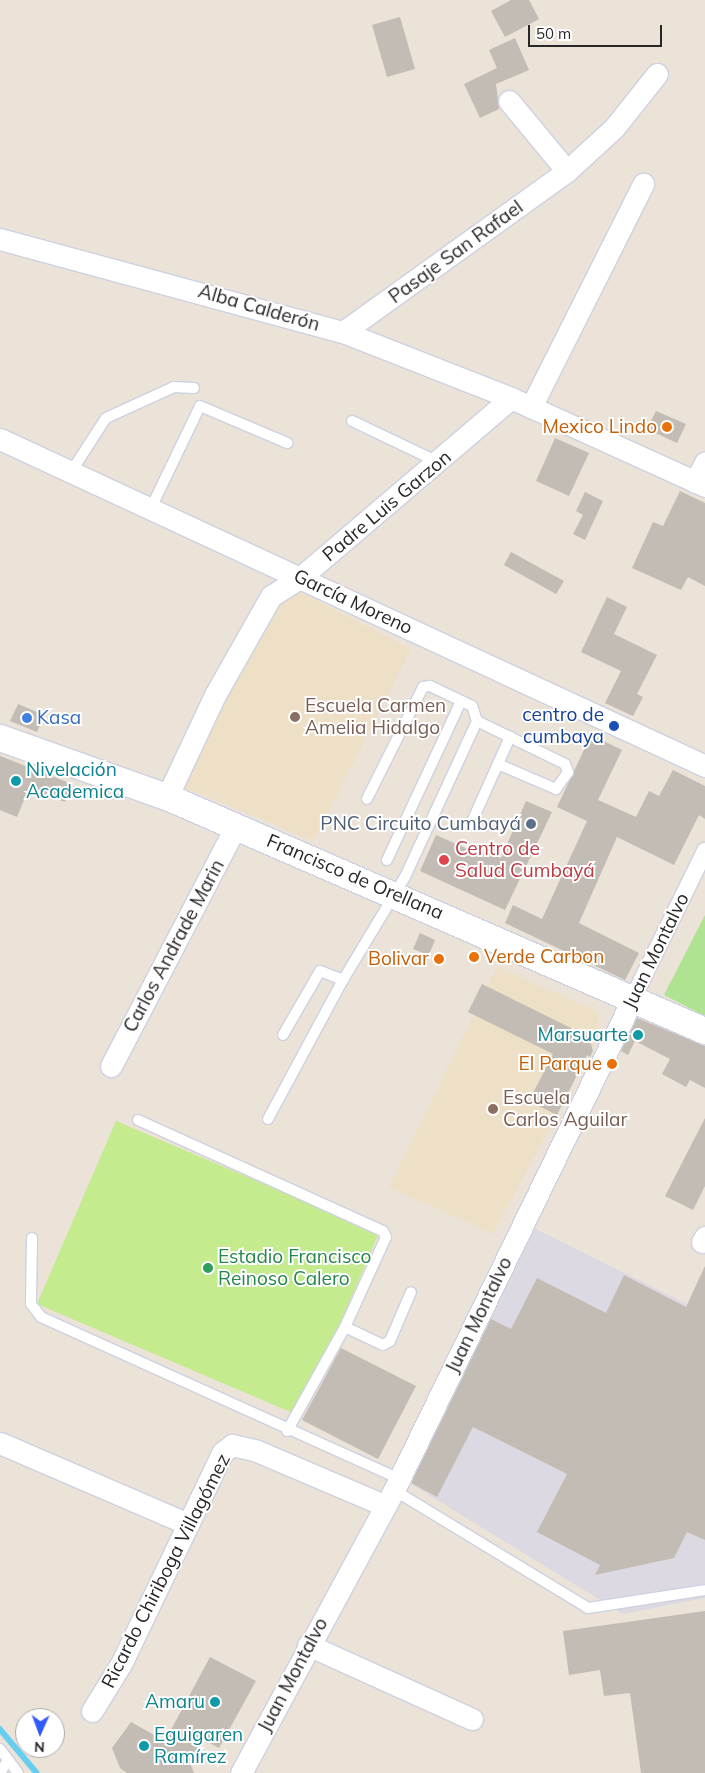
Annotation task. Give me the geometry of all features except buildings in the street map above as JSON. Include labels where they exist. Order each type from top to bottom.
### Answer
[{"type":"street","name":"Pasaje San Rafael","points":[[343,332],[567,171],[614,128],[657,74]]},
{"type":"street","points":[[509,101],[567,171]]},
{"type":"street","points":[[643,184],[531,407],[700,484],[705,462]]},
{"type":"street","name":"Alba Calderón","points":[[0,239],[343,332],[531,407]]},
{"type":"street","name":"Padre Luis Garzon","points":[[167,797],[215,695],[271,596],[301,577],[439,462],[511,398]]},
{"type":"street","name":"García Moreno","points":[[0,438],[705,766]]},
{"type":"street","name":"Francisco de Orellana","points":[[0,738],[167,797],[396,893],[705,1031]]},
{"type":"street","name":"Carlos Andrade Marin","points":[[111,1066],[236,826]]},
{"type":"street","name":"Juan Montalvo","points":[[241,1773],[308,1645],[393,1492],[705,851]]},
{"type":"street","points":[[0,1443],[188,1524]]},
{"type":"street","name":"Ricardo Chiriboga Villagómez","points":[[92,1711],[122,1662],[222,1453],[232,1445],[258,1451],[393,1492]]},
{"type":"street","points":[[308,1645],[472,1719]]},
{"type":"lane","points":[[72,472],[106,418],[174,387],[194,388]]},
{"type":"lane","points":[[151,508],[200,406],[287,444]]},
{"type":"lane","points":[[352,421],[439,462]]},
{"type":"lane","points":[[268,1119],[343,980],[396,893],[477,721],[476,711],[430,686],[423,687],[368,799]]},
{"type":"lane","points":[[386,860],[460,701]]},
{"type":"lane","points":[[477,721],[565,764],[566,779],[556,789],[498,764]]},
{"type":"lane","points":[[470,826],[510,737]]},
{"type":"lane","points":[[283,1035],[320,971],[343,980]]},
{"type":"lane","points":[[138,1120],[383,1230],[386,1237],[345,1326],[287,1431]]},
{"type":"lane","points":[[32,1238],[31,1304],[41,1317],[287,1431],[588,1608],[705,1590]]},
{"type":"lane","points":[[345,1326],[383,1345],[390,1341],[411,1292]]},
{"type":"lane","points":[[0,1749],[7,1762],[18,1773]]},
{"type":"lane","points":[[0,1773],[7,1762]]},
{"type":"shaded area","name":"Escuela Carmen Amelia Hidalgo","points":[[301,593],[411,649],[314,841],[181,786],[270,606]]},
{"type":"shaded area","name":"Escuela Carlos Aguilar","points":[[497,967],[597,1011],[601,1031],[493,1234],[389,1187]]},
{"type":"shaded area","points":[[534,1228],[705,1313],[705,1598],[623,1614],[411,1484]]},
{"type":"green space","points":[[705,915],[705,1016],[664,995]]},
{"type":"green space","name":"Estadio Francisco Reinoso Calero","points":[[116,1121],[379,1233],[300,1416],[37,1304]]},
{"type":"waterway","points":[[0,1729],[37,1773]]},
{"type":"place","name":"Mexico Lindo","points":[[667,427]]},
{"type":"place","name":"Escuela Carmen Amelia Hidalgo","points":[[295,717]]},
{"type":"place","name":"Kasa","points":[[27,718]]},
{"type":"place","name":"centro de cumbaya","points":[[614,726]]},
{"type":"place","name":"Nivelación Academica","points":[[16,781]]},
{"type":"place","name":"PNC Circuito Cumbayá","points":[[531,824]]},
{"type":"place","name":"Centro de Salud Cumbayá","points":[[444,860]]},
{"type":"place","name":"Verde Carbon","points":[[474,957]]},
{"type":"place","name":"Bolivar","points":[[439,959]]},
{"type":"place","name":"Marsuarte","points":[[638,1035]]},
{"type":"place","name":"El Parque","points":[[612,1064]]},
{"type":"place","name":"Escuela Carlos Aguilar","points":[[493,1109]]},
{"type":"place","name":"Estadio Francisco Reinoso Calero","points":[[208,1268]]},
{"type":"place","name":"Amaru","points":[[215,1702]]},
{"type":"place","name":"Eguigaren Ramírez","points":[[144,1746]]}]
